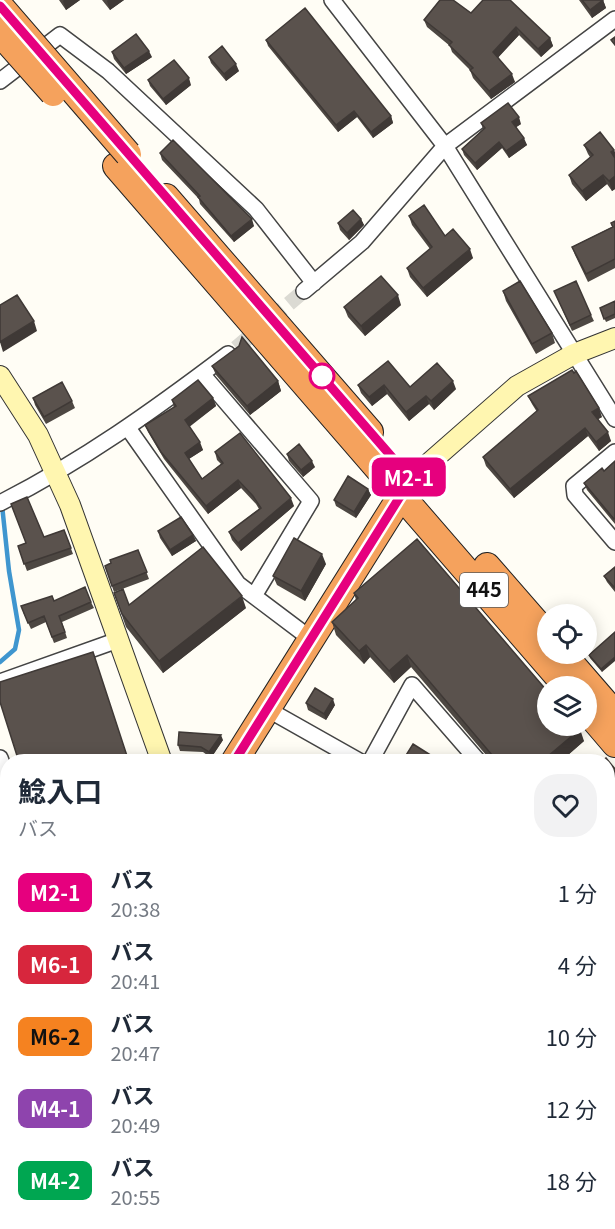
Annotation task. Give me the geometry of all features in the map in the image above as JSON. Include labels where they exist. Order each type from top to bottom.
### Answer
[{"type":"highway","points":[[0,6],[122,160],[406,487],[239,754]]},
{"type":"highway","points":[[0,33],[122,160]]},
{"type":"highway","name":"445","points":[[406,487],[537,624]]},
{"type":"highway","name":"445","points":[[406,487],[558,676]]},
{"type":"highway","points":[[572,664],[615,714]]},
{"type":"highway","points":[[597,726],[613,750]]},
{"type":"street","points":[[332,0],[445,146],[615,419]]},
{"type":"street","points":[[0,81],[60,35],[108,71],[256,209],[309,287],[362,242],[445,146],[615,19]]},
{"type":"street","points":[[406,487],[517,386],[574,354],[615,338]]},
{"type":"street","points":[[0,503],[57,474],[128,428],[236,348]]},
{"type":"street","points":[[202,374],[311,501],[254,596]]},
{"type":"street","points":[[0,376],[38,435],[57,474],[159,754]]},
{"type":"street","points":[[128,428],[238,584],[311,639]]},
{"type":"street","points":[[615,452],[574,486],[575,495],[615,542]]},
{"type":"street","points":[[0,682],[118,640]]},
{"type":"street","points":[[374,754],[412,685],[472,754]]},
{"type":"street","points":[[267,709],[347,754]]},
{"type":"building","points":[[440,0],[453,0],[471,13],[483,0],[510,0],[550,38],[538,49],[516,27],[493,52],[512,74],[489,91],[470,70],[473,68],[449,45],[452,42],[424,20]]},
{"type":"building","points":[[582,0],[603,0],[590,10]]},
{"type":"building","points":[[305,8],[391,116],[371,132],[354,111],[336,125],[266,40]]},
{"type":"building","points":[[136,34],[149,51],[124,68],[112,52]]},
{"type":"building","points":[[222,46],[236,64],[224,74],[209,57]]},
{"type":"building","points":[[174,60],[189,78],[163,99],[148,80]]},
{"type":"building","points":[[508,103],[519,117],[512,122],[524,138],[506,151],[499,142],[475,163],[462,149],[485,128],[481,123]]},
{"type":"building","points":[[600,132],[614,150],[611,152],[615,158],[615,176],[609,181],[603,175],[582,191],[569,175],[593,155],[584,145]]},
{"type":"building","points":[[173,140],[252,219],[231,236],[198,197],[200,196],[160,153]]},
{"type":"building","points":[[424,205],[445,236],[453,229],[470,249],[423,288],[407,268],[432,247],[409,216]]},
{"type":"building","points":[[353,210],[361,219],[347,233],[338,223]]},
{"type":"building","points":[[615,221],[615,259],[586,274],[572,247],[613,227],[611,223]]},
{"type":"building","points":[[381,276],[398,295],[361,326],[344,307]]},
{"type":"building","points":[[520,281],[552,333],[532,344],[503,291]]},
{"type":"building","points":[[576,281],[591,315],[570,325],[554,291]]},
{"type":"building","points":[[17,295],[34,321],[0,342],[0,305]]},
{"type":"building","points":[[615,301],[615,314],[604,319],[600,308]]},
{"type":"building","points":[[242,337],[278,381],[247,406],[212,366],[239,346]]},
{"type":"building","points":[[388,361],[410,387],[437,363],[453,381],[431,401],[426,396],[406,412],[384,385],[369,397],[358,385]]},
{"type":"building","points":[[572,370],[574,373],[576,371],[599,408],[592,412],[608,432],[596,442],[585,428],[510,489],[483,457],[538,410],[528,396]]},
{"type":"building","points":[[198,380],[213,398],[185,420],[200,442],[185,453],[202,479],[223,463],[215,452],[240,433],[291,498],[238,543],[229,532],[261,508],[253,496],[238,480],[206,506],[161,452],[145,425],[176,406],[172,400]]},
{"type":"building","points":[[62,382],[72,401],[44,417],[33,398]]},
{"type":"building","points":[[299,444],[312,461],[301,470],[287,454]]},
{"type":"building","points":[[615,461],[614,519],[584,483],[602,468],[604,471]]},
{"type":"building","points":[[348,476],[368,489],[354,512],[334,500]]},
{"type":"building","points":[[27,497],[44,537],[64,530],[71,548],[24,564],[18,546],[26,543],[11,504]]},
{"type":"building","points":[[181,517],[193,535],[170,550],[158,531]]},
{"type":"building","points":[[294,538],[322,554],[301,591],[273,576]]},
{"type":"building","points":[[417,539],[537,679],[537,736],[572,736],[550,754],[491,754],[407,655],[389,671],[366,645],[359,651],[332,622],[358,598],[354,593]]},
{"type":"building","points":[[203,547],[242,596],[159,661],[122,614],[114,593],[123,589],[129,605]]},
{"type":"building","points":[[138,550],[147,572],[112,586],[105,566],[111,563],[110,560]]},
{"type":"building","points":[[615,567],[615,588],[604,576]]},
{"type":"building","points":[[85,587],[91,602],[59,616],[65,632],[52,637],[44,616],[28,623],[21,606],[52,596],[54,601]]},
{"type":"building","points":[[615,632],[615,657],[601,669],[597,664],[597,648]]},
{"type":"building","points":[[93,652],[126,754],[16,754],[0,702],[0,682]]},
{"type":"building","points":[[315,688],[333,699],[324,714],[306,703]]},
{"type":"building","points":[[179,732],[221,735],[209,752],[201,747],[178,745]]},
{"type":"building","points":[[413,744],[429,754],[407,754]]},
{"type":"waterway","points":[[0,662],[15,649],[19,630],[9,571],[2,505]]},
{"type":"tunnel","points":[[236,348],[304,291]]},
{"type":"bus line","name":"M2-1","points":[[0,6],[411,479],[239,754]]}]
